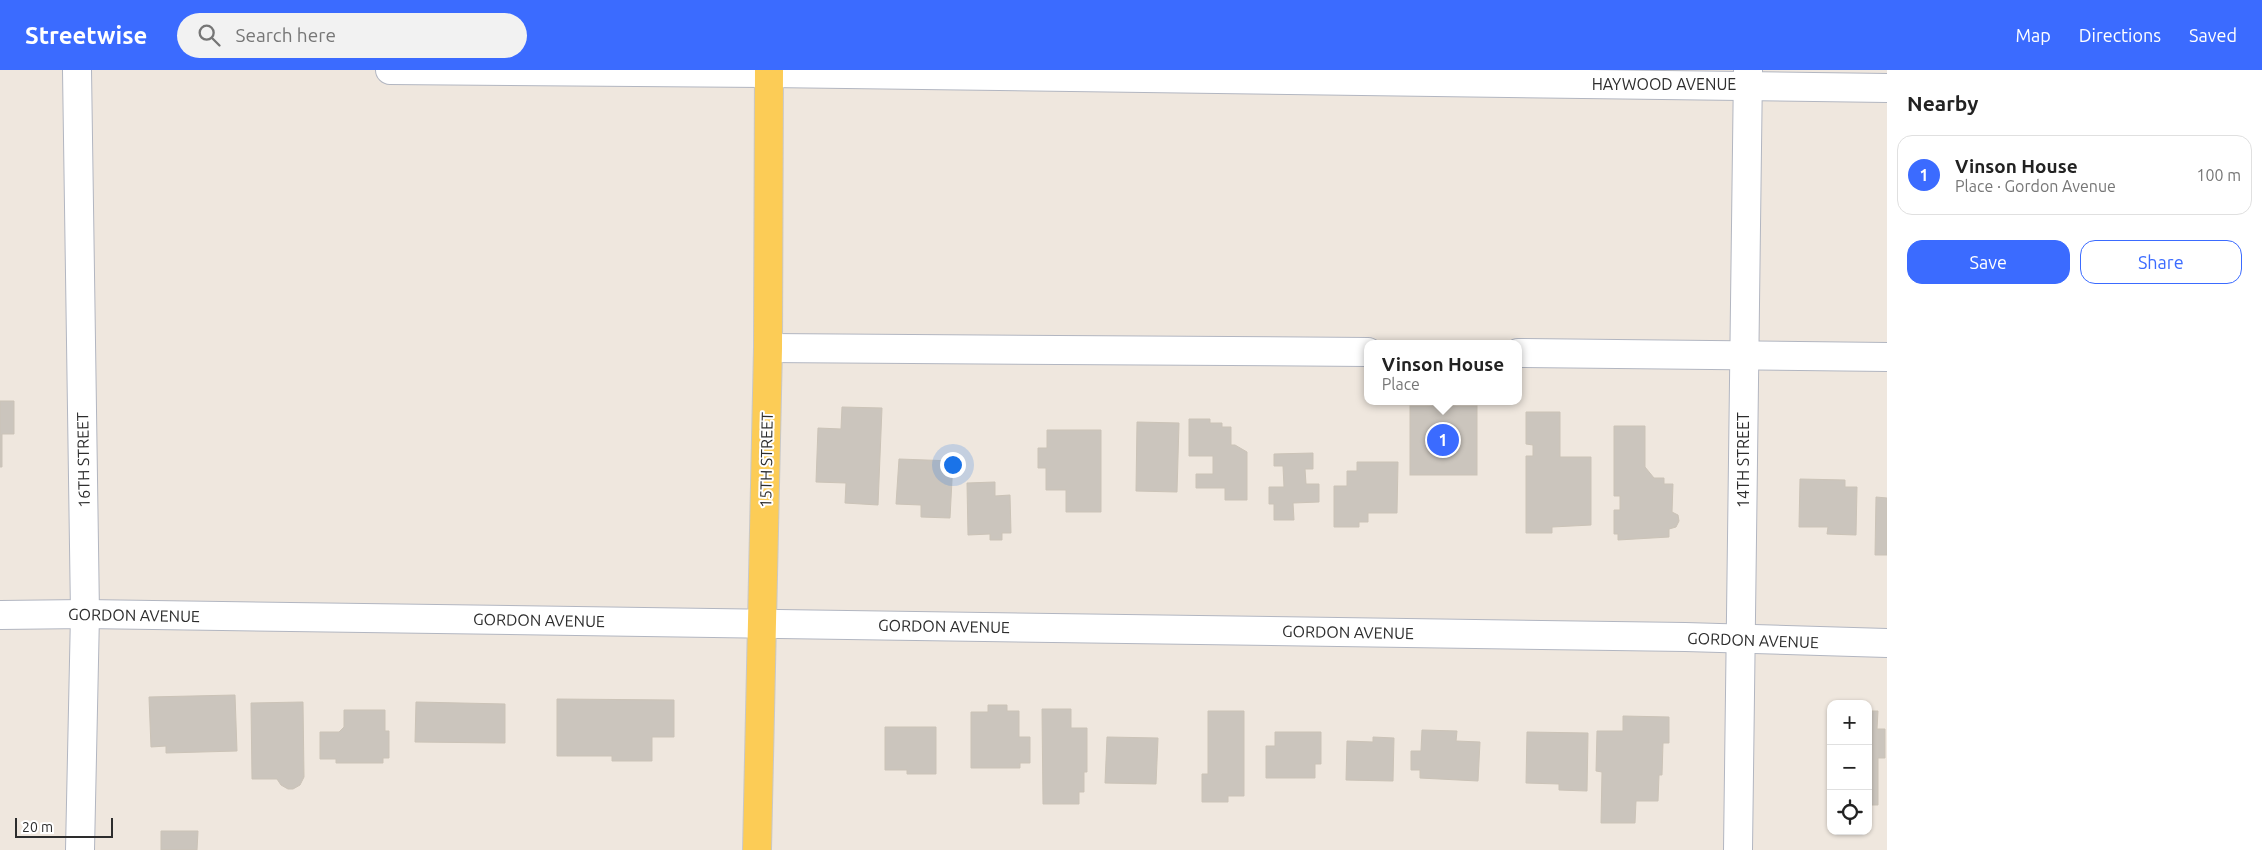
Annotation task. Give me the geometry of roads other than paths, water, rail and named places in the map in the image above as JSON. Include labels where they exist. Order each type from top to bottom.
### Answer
[{"type":"main road","name":"15TH STREET","points":[[757,850],[768,348],[769,71]]},
{"type":"street","name":"16TH STREET","points":[[77,70],[85,614],[80,850]]},
{"type":"street","name":"HAYWOOD AVENUE","points":[[390,70],[1748,78],[1887,88]]},
{"type":"street","name":"14TH STREET","points":[[1738,850],[1748,78]]},
{"type":"street","points":[[768,348],[1364,352]]},
{"type":"street","points":[[1522,353],[1887,357]]},
{"type":"street","name":"GORDON AVENUE","points":[[0,615],[85,614],[763,624],[1887,643]]},
{"type":"place","name":"Vinson House","points":[[1443,440]]}]
